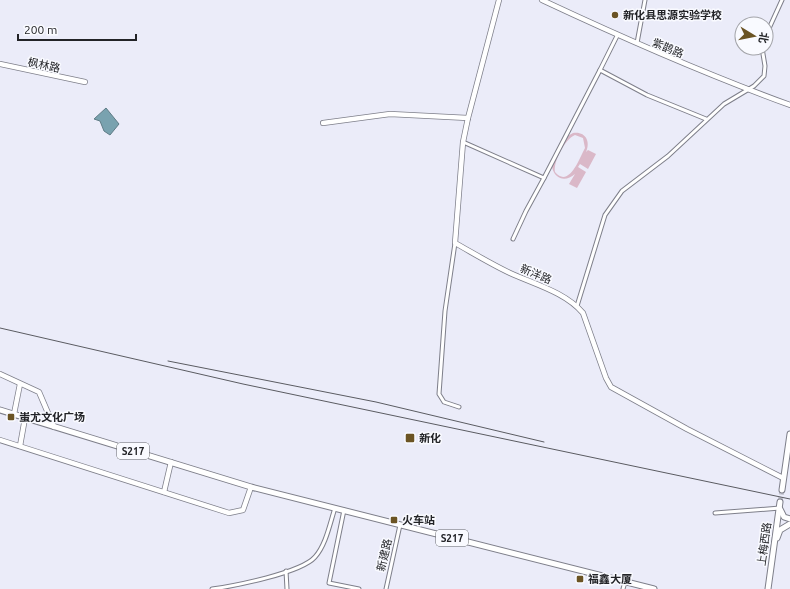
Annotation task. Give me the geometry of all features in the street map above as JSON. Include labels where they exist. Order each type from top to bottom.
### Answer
[{"type":"main road","name":"S217","points":[[0,410],[251,487],[654,589]]},
{"type":"main road","points":[[782,490],[790,434]]},
{"type":"main road","points":[[780,505],[784,517],[790,519]]},
{"type":"main road","name":"上梅西路","points":[[768,589],[780,505]]},
{"type":"main road","points":[[774,544],[780,530],[790,524]]},
{"type":"street","points":[[459,407],[444,402],[439,394],[445,311],[455,243],[464,142],[468,118],[499,0]]},
{"type":"street","name":"紫鹊路","points":[[542,0],[617,36],[748,90],[790,105]]},
{"type":"street","points":[[636,44],[645,0]]},
{"type":"street","points":[[774,18],[782,0]]},
{"type":"street","points":[[513,239],[526,210],[617,36]]},
{"type":"street","points":[[763,56],[765,66],[764,76],[748,90],[724,104],[668,156],[622,191],[605,214],[577,306],[583,313],[606,378],[612,387],[687,429],[783,478]]},
{"type":"street","name":"枫林路","points":[[0,64],[85,82]]},
{"type":"street","points":[[600,70],[646,96],[706,120]]},
{"type":"street","points":[[323,123],[390,114],[468,118]]},
{"type":"street","points":[[464,142],[544,178]]},
{"type":"street","name":"新洋路","points":[[455,243],[508,272],[553,292],[577,306]]},
{"type":"street","points":[[0,374],[39,392],[54,427]]},
{"type":"street","points":[[14,414],[20,384]]},
{"type":"street","points":[[20,446],[25,418]]},
{"type":"street","points":[[0,440],[229,513],[243,510],[251,487]]},
{"type":"street","points":[[164,492],[171,462]]},
{"type":"street","points":[[714,513],[780,505]]},
{"type":"street","points":[[212,589],[246,584],[304,565],[315,557],[323,543],[335,508]]},
{"type":"street","points":[[344,510],[329,583],[359,589]]},
{"type":"street","name":"新建路","points":[[386,589],[400,525]]},
{"type":"street","points":[[286,571],[287,589]]},
{"type":"street","points":[[623,589],[625,582]]},
{"type":"shaded area","points":[[573,133],[584,135],[588,144],[586,152],[588,150],[596,154],[588,169],[580,164],[578,167],[586,172],[577,188],[569,184],[575,174],[572,177],[565,179],[561,178],[556,175],[552,167],[566,137]],"holes":[[[575,135],[583,138],[585,148],[577,164],[565,177],[560,176],[555,172],[560,151],[571,137]]]},
{"type":"water","points":[[106,108],[119,124],[110,135],[104,131],[100,121],[94,119]]},
{"type":"tunnel","points":[[780,502],[782,490]]},
{"type":"railway","points":[[0,328],[243,384],[790,499]]},
{"type":"railway","points":[[168,361],[376,402],[544,442]]},
{"type":"place","name":"新化县思源实验学校","points":[[615,15]]},
{"type":"place","name":"蚩尤文化广场","points":[[11,417]]},
{"type":"place","name":"新化","points":[[410,438]]},
{"type":"place","name":"火车站","points":[[394,520]]},
{"type":"place","name":"福鑫大厦","points":[[580,579]]}]
